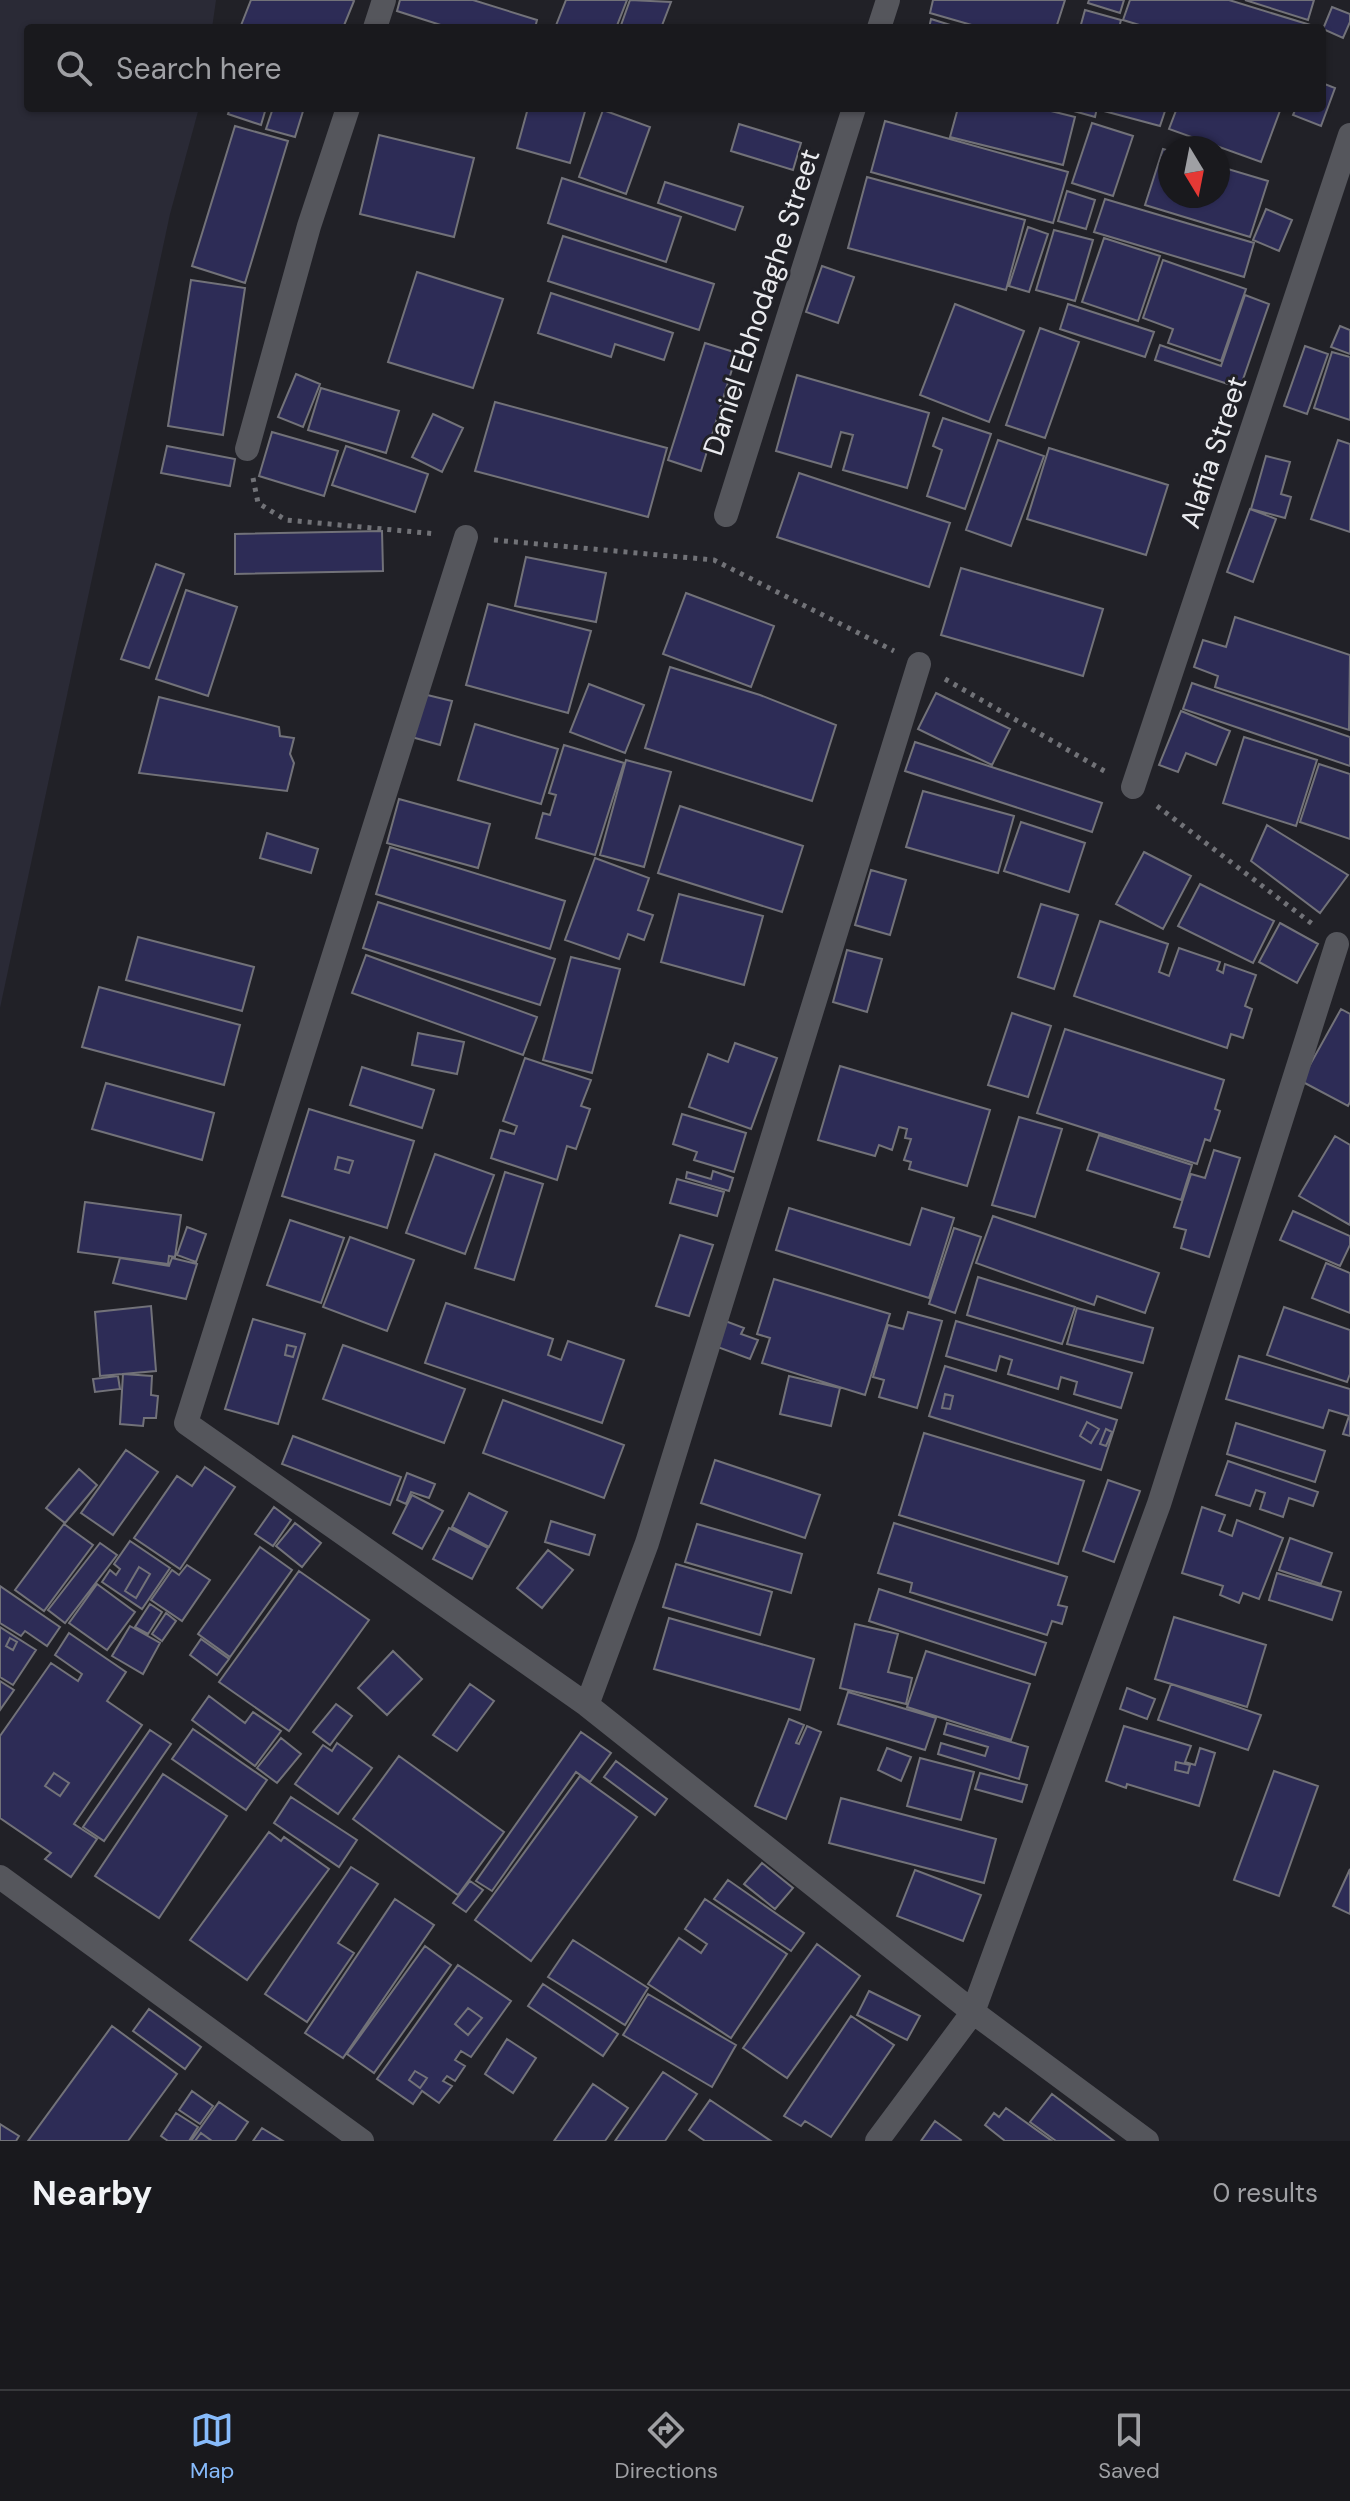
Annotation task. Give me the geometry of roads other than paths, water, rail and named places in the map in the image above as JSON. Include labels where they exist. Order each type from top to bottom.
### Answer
[{"type":"street","points":[[376,24],[384,0]]},
{"type":"street","points":[[880,24],[888,0]]},
{"type":"street","points":[[247,449],[309,226],[347,112]]},
{"type":"street","name":"Daniel Ebhodaghe Street","points":[[726,515],[853,112]]},
{"type":"street","name":"Alafia Street","points":[[1133,787],[1350,135]]},
{"type":"street","points":[[466,537],[186,1423],[587,1705],[973,2012],[1147,2141]]},
{"type":"street","points":[[587,1705],[647,1543],[919,664]]},
{"type":"street","points":[[877,2141],[973,2012],[1159,1504],[1337,944]]},
{"type":"street","points":[[0,1877],[362,2141]]}]
